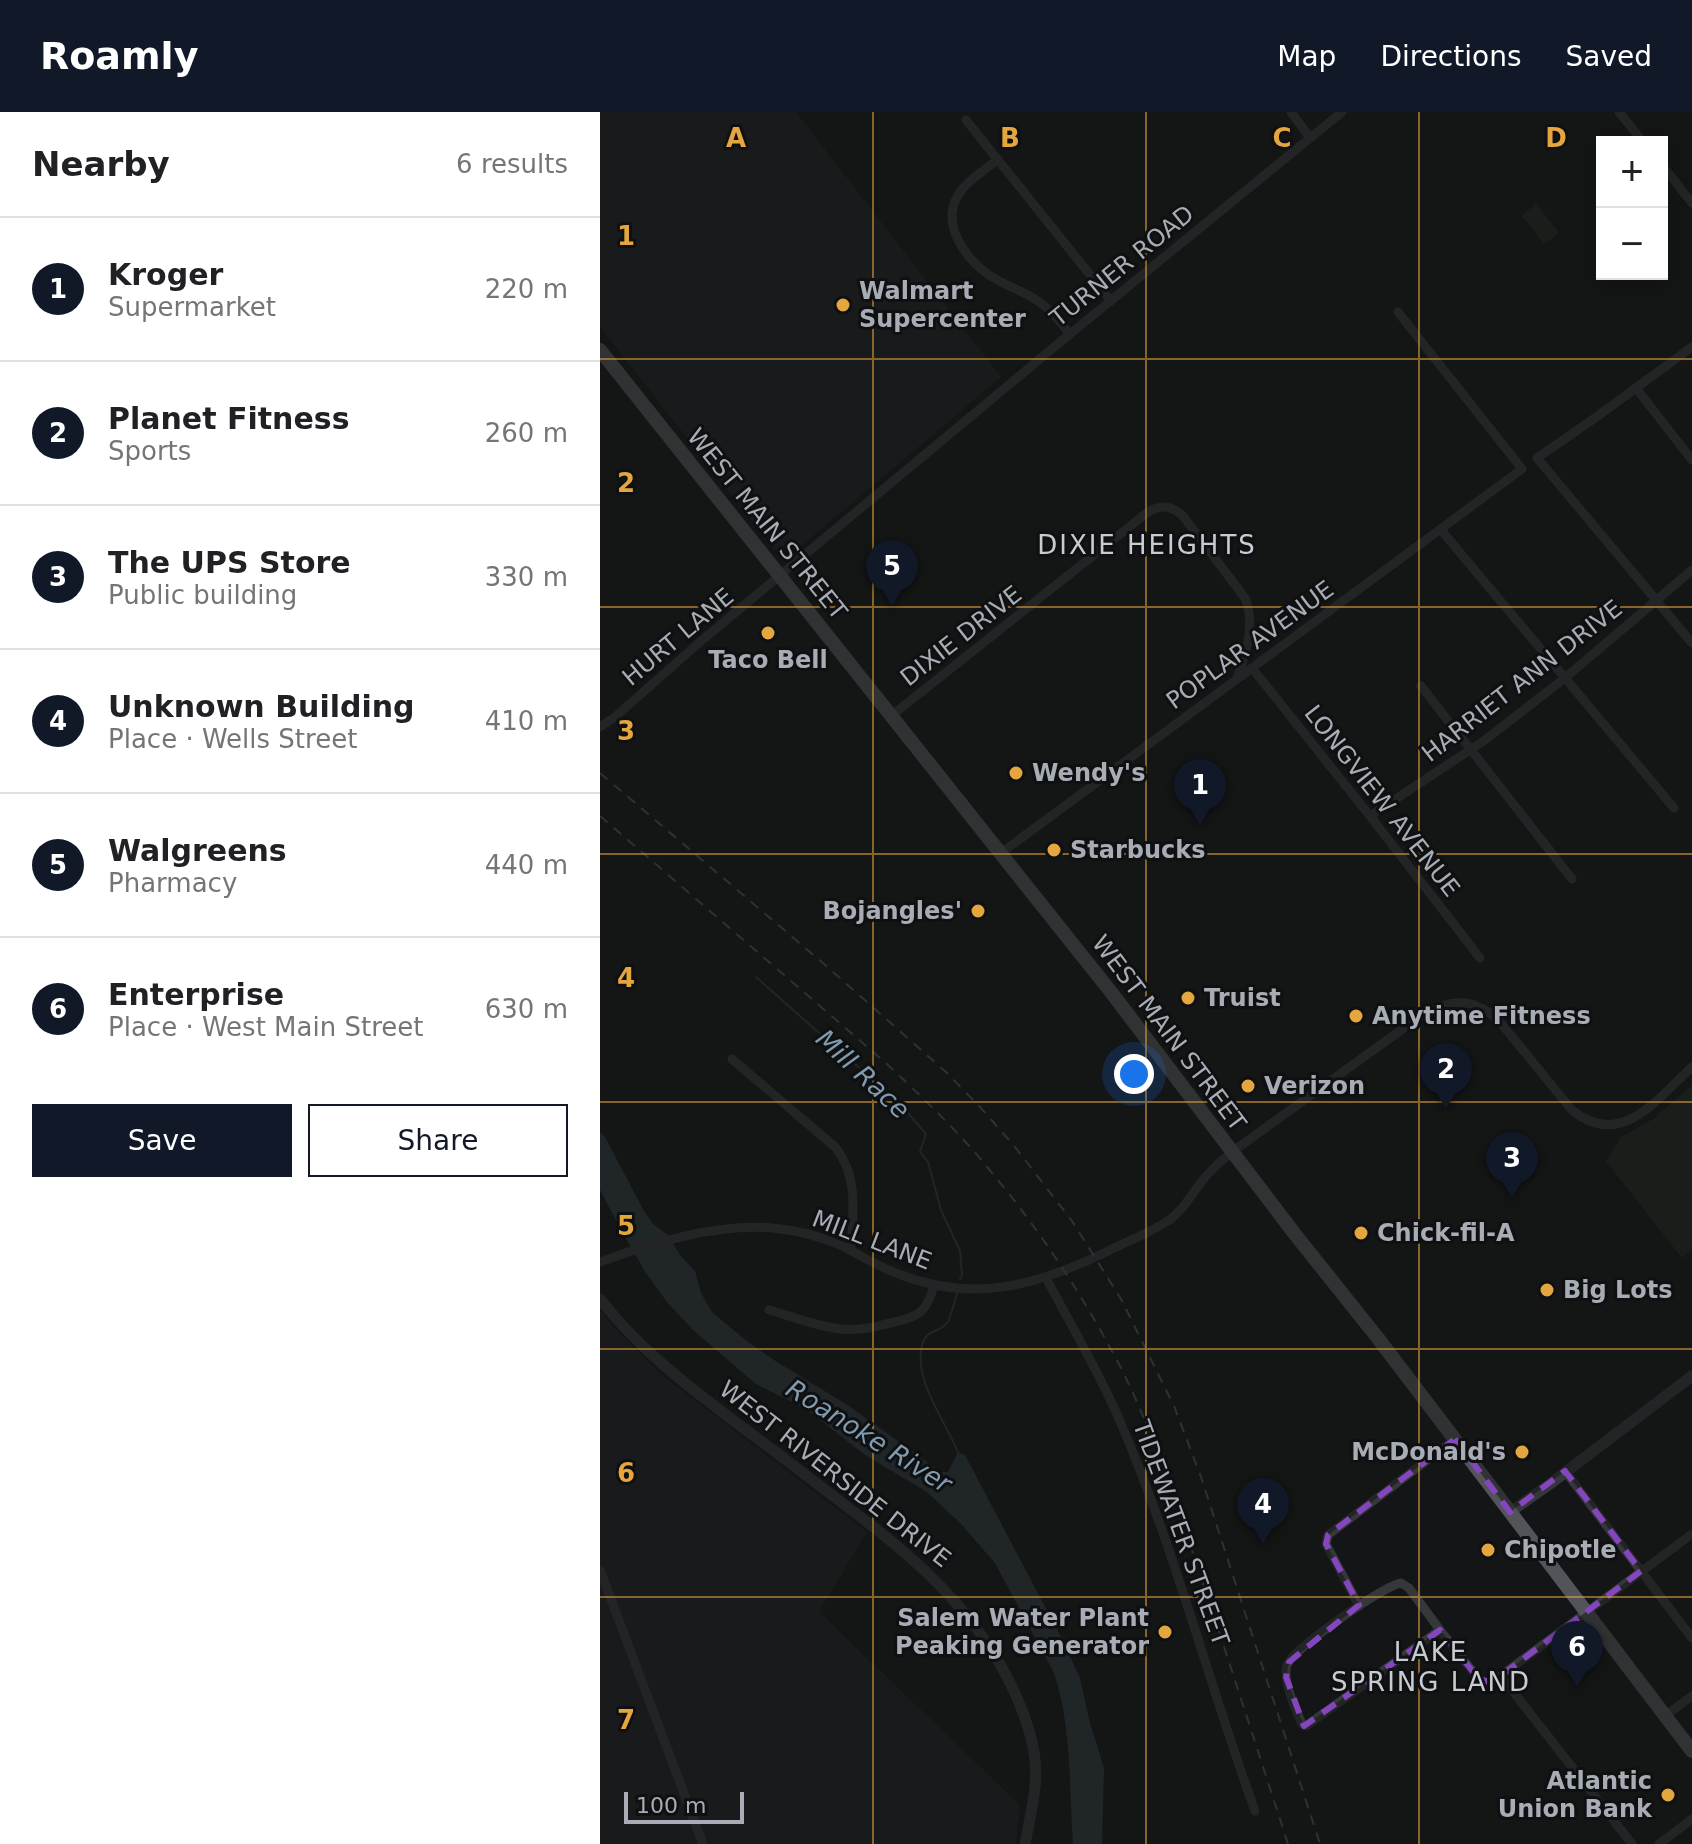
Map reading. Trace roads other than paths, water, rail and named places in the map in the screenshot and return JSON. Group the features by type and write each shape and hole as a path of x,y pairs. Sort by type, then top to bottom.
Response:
{"main road":[{"name":"WEST MAIN STREET","path":"600,350 1128,1013 1692,1751"}],"street":[{"path":"1291,112 1310,138"},
{"name":"TURNER ROAD","path":"781,576 1342,112"},
{"path":"1619,112 1638,136"},
{"path":"966,120 1111,301"},
{"path":"998,159 957,196 952,212 956,238 980,268 1046,307 1070,334"},
{"path":"1668,173 1692,203"},
{"name":"POPLAR AVENUE","path":"1001,853 1522,469 1398,312"},
{"path":"1692,347 1537,458 1692,643"},
{"path":"1636,388 1692,460"},
{"name":"DIXIE DRIVE","path":"891,716 1129,527 1154,508 1166,506 1183,516 1235,582 1249,607 1251,624 1237,678"},
{"path":"1441,530 1674,808"},
{"name":"HARRIET ANN DRIVE","path":"1370,816 1471,750 1565,678 1692,570"},
{"name":"HURT LANE","path":"600,727 781,576"},
{"name":"LONGVIEW AVENUE","path":"1252,668 1480,958"},
{"path":"1421,686 1572,879"},
{"name":"MILL LANE","path":"600,1262 676,1239 731,1228 772,1228 812,1235 891,1271 955,1289 996,1289 1046,1278 1165,1223 1182,1209 1211,1171 1232,1152 1389,1037 1433,1008 1446,1004 1467,1003 1489,1011 1571,1109 1595,1123 1615,1125 1634,1118 1692,1067"},
{"path":"732,1059 835,1147 847,1164 852,1191 851,1251"},
{"name":"TIDEWATER STREET","path":"1046,1278 1109,1397 1136,1461 1255,1811"},
{"path":"769,1310 842,1329 862,1329 912,1317 927,1306 934,1285"},
{"name":"WEST RIVERSIDE DRIVE","path":"600,1299 657,1361 909,1554 979,1631 1010,1682 1032,1740 1035,1788 1025,1844"},
{"path":"1510,1512 1692,1376"},
{"path":"1359,1606 1326,1544 1328,1535 1455,1439"},
{"path":"1565,1471 1692,1638"},
{"path":"1440,1630 1304,1726 1286,1677 1289,1662 1308,1644 1391,1585 1401,1583 1409,1588 1478,1678 1491,1683 1692,1534"},
{"path":"600,1570 703,1844"},
{"path":"1501,1676 1632,1844"},
{"path":"1665,1716 1692,1696"},
{"path":"1659,1844 1692,1819"}],"water":[{"name":"Roanoke River","path":"600,1132 644,1211 653,1224 668,1235 680,1255 695,1271 701,1293 712,1312 748,1342 849,1406 941,1472 948,1472 958,1452 965,1455 1080,1678 1104,1768 1102,1844 1073,1844 1069,1758 1060,1694 1054,1673 995,1563 962,1525 927,1492 865,1455 806,1409 756,1384 693,1330 667,1302 646,1273 600,1190"}],"waterway":[{"name":"Mill Race","path":"756,977 878,1083 926,1134 920,1152 928,1162 941,1210 960,1251 960,1279"},
{"name":"Mill Race","path":"957,1293 947,1323 925,1338 921,1356 926,1385 959,1455"}],"railway":[{"path":"600,773 946,1072 1015,1147 1072,1221 1121,1299 1174,1406 1201,1477 1320,1844"},
{"path":"600,816 926,1101 988,1168 1055,1258 1113,1353 1148,1427 1194,1556 1288,1844"}],"place":[{"name":"Walmart Supercenter","path":"843,305"},
{"name":"Walgreens","path":"892,606"},
{"name":"Taco Bell","path":"768,633"},
{"name":"Wendy's","path":"1016,773"},
{"name":"Kroger","path":"1200,825"},
{"name":"Starbucks","path":"1054,850"},
{"name":"Bojangles'","path":"978,911"},
{"name":"Truist","path":"1188,998"},
{"name":"Anytime Fitness","path":"1356,1016"},
{"name":"Verizon","path":"1248,1086"},
{"name":"Planet Fitness","path":"1446,1109"},
{"name":"The UPS Store","path":"1512,1198"},
{"name":"Chick-fil-A","path":"1361,1233"},
{"name":"Big Lots","path":"1547,1290"},
{"name":"McDonald's","path":"1522,1452"},
{"name":"Unknown Building","path":"1263,1544"},
{"name":"Chipotle","path":"1488,1550"},
{"name":"Salem Water Plant Peaking Generator","path":"1165,1632"},
{"name":"Enterprise","path":"1577,1687"},
{"name":"Atlantic Union Bank","path":"1668,1795"}],"district":[{"name":"DIXIE HEIGHTS","path":"1147,545"},
{"name":"LAKE SPRING LAND","path":"1431,1667"}]}
